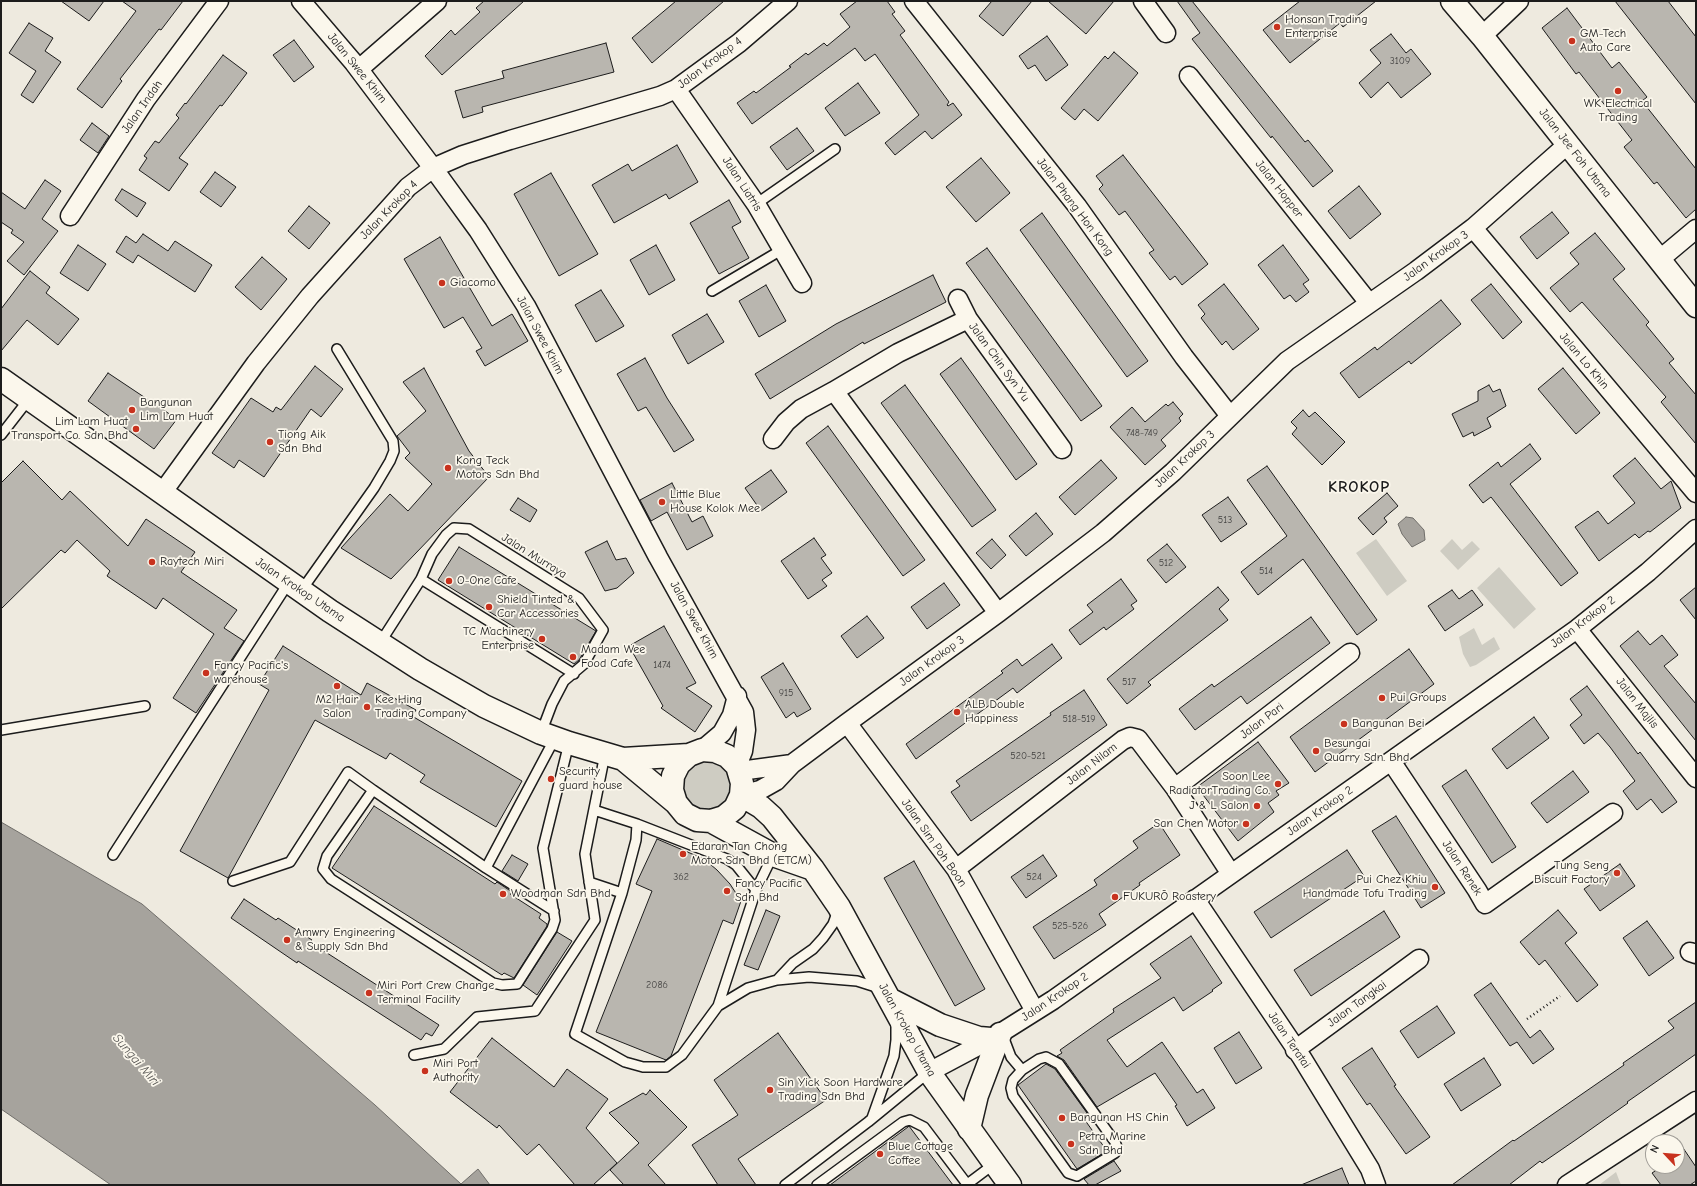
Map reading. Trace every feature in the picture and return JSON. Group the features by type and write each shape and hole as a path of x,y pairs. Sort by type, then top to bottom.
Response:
{"street":[{"name":"Jalan Indah","path":"70,216 146,100 219,1"},
{"name":"Jalan Swee Khim","path":"301,1 358,69 433,168 478,230 526,306 658,557 744,712 746,730 743,751 738,768"},
{"path":"358,69 437,1"},
{"name":"Jalan Krokop 4","path":"162,493 256,364 310,296 408,188 433,168 476,151 660,96 676,89 739,43 788,1"},
{"name":"Jalan Phang Hon Kong","path":"914,1 1076,206 1184,357 1230,416"},
{"path":"1143,1 1166,33"},
{"name":"Jalan Jee Foh Utama","path":"1452,1 1482,36 1696,306"},
{"path":"1482,36 1519,1"},
{"name":"Jalan Hopper","path":"1189,76 1369,303"},
{"name":"Jalan Liatris","path":"676,89 756,204 802,282"},
{"name":"Jalan Krokop 3","path":"741,795 760,790 776,781 792,764 998,613 1103,532 1173,472 1287,361 1416,271 1473,228 1568,144"},
{"name":"Jalan Lo Khin","path":"1473,228 1696,493"},
{"path":"1659,260 1696,228"},
{"path":"958,299 968,318"},
{"name":"Jalan Chin Syn Yu","path":"773,439 786,422 801,410 898,353 968,318 1062,449"},
{"name":"Jalan Krokop Utama","path":"1,379 295,587 380,643 484,706 555,738 614,756"},
{"path":"834,391 998,613"},
{"name":"Jalan Krokop 2","path":"929,1072 998,1035 1035,1011 1391,761 1577,629 1648,572 1696,529"},
{"name":"Jalan Majlis","path":"1577,629 1696,778"},
{"name":"Jalan Pari","path":"1175,788 1350,654"},
{"path":"676,803 672,790 673,776 679,764 722,732 732,715 736,696"},
{"name":"Jalan Sim Poh Boon","path":"847,723 956,869 1035,1011"},
{"name":"Jalan Nilam","path":"956,869 1123,740 1130,737 1138,739 1175,788 1231,874"},
{"path":"715,751 727,756 738,768 742,783 741,795 735,808 724,817 711,821 697,820 685,814 676,803 614,756 715,751"},
{"name":"Jalan Renek","path":"1391,761 1485,904 1613,813"},
{"name":"Jalan Krokop 3","path":"738,768 792,764"},
{"name":"Jalan Krokop Utama","path":"741,795 761,807 772,817 813,869 839,907 929,1072 1002,1177"},
{"path":"711,821 773,855 813,869"},
{"name":"Jalan Teratai","path":"1195,899 1295,1050 1302,1058 1371,1180"},
{"name":"Jalan Tangkai","path":"1295,1050 1419,959"},
{"path":"890,999 940,1024 980,1038 998,1035 976,1095 969,1129"},
{"path":"1567,1185 1696,1101"}],"lane":[{"path":"756,204 835,149"},
{"path":"712,292 782,249"},
{"path":"113,855 295,587 374,488 390,462 394,451 394,441 337,349"},
{"path":"1,435 29,399"},
{"name":"Jalan Murraya","path":"380,643 421,579 432,554 446,535 454,528 469,529 579,598 603,630 584,664 564,681 552,704 555,738"},
{"path":"421,579 574,674"},
{"path":"1,730 145,706"},
{"path":"486,868 555,738"},
{"path":"373,790 327,856 323,869 331,879 493,983 502,985 517,984 552,929 555,920 543,848 555,738"},
{"path":"414,1054 444,1049 477,1017 535,1011 595,920 585,854 594,810 614,756"},
{"path":"233,881 290,862 348,772 486,868 554,911"},
{"path":"594,810 637,824 727,859 736,865 756,890"},
{"path":"637,824 636,840 622,893 575,1034 625,1062 643,1067 666,1067 682,1055 718,1006 756,890 773,855"},
{"path":"589,882 622,893"},
{"path":"777,980 793,963 814,949 832,924 839,907"},
{"path":"718,1006 748,988 777,980 809,977 857,981 890,999 896,1040 894,1056 872,1118"},
{"path":"998,1035 1011,1057 1022,1070"},
{"path":"1046,1057 1059,1064 1115,1142 1117,1147 1115,1153 1077,1176 1068,1173 1013,1096 1011,1088 1013,1080 1022,1070 1040,1058 1046,1057"},
{"path":"785,1185 929,1072"},
{"path":"817,1185 903,1122 910,1120 924,1127 967,1185 1002,1177"}],"path":[{"path":"1527,1019 1560,996"}],"shaded area":[{"path":"1376,539 1407,581 1387,596 1356,553"},
{"path":"1452,539 1462,550 1472,541 1480,549 1458,570 1440,551"},
{"path":"1499,567 1536,609 1514,629 1477,588"},
{"path":"1474,628 1482,645 1494,637 1500,649 1476,665 1470,667 1463,654 1459,637"},
{"path":"708,758 726,765 735,789 721,810 696,811 684,799 681,780 691,764"},
{"path":"1616,1172 1621,1185 1599,1185"}],"water":[{"path":"1406,517 1413,518 1424,530 1425,540 1412,547 1402,534 1398,524"},
{"name":"Sungai Miri","path":"1,822 142,904 375,1105 461,1184 478,1169 490,1185 111,1185 1,1109"}],"building":[{"path":"61,1 104,1 89,21"},
{"path":"122,1 183,1 120,79 122,81 102,108 77,89 136,11"},
{"path":"484,1 524,1 442,75 425,56 451,30 455,35 480,12 476,8"},
{"path":"676,1 724,1 652,63 632,38"},
{"path":"857,1 887,1 895,12 892,14 905,31 900,35 949,102 947,105 948,106 953,103 962,115 932,139 925,131 895,155 885,143 919,115 875,54 865,61 855,48 752,124 737,103 754,91 756,93 791,67 789,66 806,53 808,55 824,43 827,46 850,27 840,14"},
{"path":"992,1 1032,1 1003,36 979,16"},
{"path":"1048,1 1114,1 1086,34"},
{"path":"1177,1 1192,1 1305,142 1308,140 1333,171 1313,187 1272,136 1271,138 1192,39 1200,33"},
{"path":"1300,1 1376,1 1343,27 1340,23 1290,63 1263,30"},
{"path":"1615,1 1668,1 1696,37 1696,104"},
{"path":"1567,8 1612,68 1619,62 1647,97 1642,101 1696,169 1696,209 1686,218 1657,182 1654,184 1624,147 1632,140 1579,72 1576,74 1542,28"},
{"path":"29,23 53,38 45,51 61,62 33,103 21,95 36,71 9,53"},
{"path":"1391,34 1406,53 1411,49 1431,74 1401,98 1388,82 1371,98 1359,83 1381,63 1370,50"},
{"path":"1047,36 1068,65 1046,81 1035,65 1028,69 1019,56"},
{"path":"294,40 314,67 294,82 273,55"},
{"path":"606,43 614,72 482,107 483,112 463,118 455,91 504,78 502,71"},
{"path":"1114,52 1138,73 1098,121 1084,109 1075,120 1061,108 1105,56 1108,59"},
{"path":"223,55 247,73 179,158 188,164 169,191 139,170 147,158 144,156 155,141 159,143 179,118 176,115"},
{"path":"858,83 880,113 845,136 825,108"},
{"path":"92,123 109,136 98,153 80,140"},
{"path":"797,128 814,151 787,170 770,147"},
{"path":"677,145 698,182 669,199 666,194 614,223 592,185 628,164 632,171"},
{"path":"1123,155 1208,264 1182,285 1175,276 1170,280 1149,253 1154,250 1125,211 1119,215 1099,189 1103,185 1096,176"},
{"path":"981,158 1010,193 976,222 946,187"},
{"path":"215,172 236,187 221,207 200,192"},
{"path":"551,173 598,254 559,276 514,194"},
{"path":"45,180 61,191 42,219 58,231 24,275 7,261 24,242 11,233 13,230 1,222 1,192 25,209"},
{"path":"1359,186 1381,214 1350,239 1328,211"},
{"path":"122,189 146,203 137,217 115,200"},
{"path":"729,200 741,222 732,227 749,258 719,274 690,223"},
{"path":"309,206 330,223 309,249 288,231"},
{"path":"1552,212 1569,233 1537,259 1520,237"},
{"path":"1042,213 1148,361 1127,377 1020,230"},
{"path":"1595,233 1625,269 1613,279 1649,322 1646,325 1674,359 1669,363 1696,395 1696,444 1661,402 1666,397 1582,302 1570,312 1550,288 1579,264 1570,253"},
{"path":"143,234 168,251 175,241 212,265 195,292 138,255 133,263 116,252 126,236 136,243"},
{"name":"Giacomo","path":"440,237 492,326 512,314 528,341 485,366 476,351 482,348 463,317 444,328 404,259"},
{"path":"78,245 106,264 88,291 60,273"},
{"path":"656,245 675,280 649,295 630,260"},
{"path":"1283,245 1309,280 1303,284 1309,292 1296,302 1290,295 1284,299 1258,265"},
{"path":"987,248 1102,406 1081,421 966,263"},
{"path":"262,257 287,279 261,310 235,287"},
{"path":"30,271 50,287 46,293 79,319 58,345 27,320 1,351 1,309"},
{"path":"933,275 946,302 864,344 863,342 770,399 755,374 836,324"},
{"path":"1224,284 1259,329 1233,350 1226,341 1222,345 1201,318 1205,314 1198,305"},
{"path":"1491,284 1522,322 1503,339 1471,300"},
{"path":"766,285 786,321 759,337 739,301"},
{"path":"601,290 624,326 596,342 575,305"},
{"path":"1441,300 1461,324 1411,364 1409,361 1359,398 1340,373 1375,347 1377,350"},
{"path":"707,314 724,342 688,364 672,335"},
{"path":"645,358 667,398 694,440 674,452 646,407 638,411 617,374"},
{"path":"961,358 1037,464 1016,480 940,374"},
{"path":"315,366 343,389 321,417 311,409 264,477 239,460 234,468 212,453 251,398 273,412 276,407 281,410"},
{"name":"Kong Teck Motors Sdn Bhd","path":"424,368 469,451 489,477 391,579 341,548 390,494 408,511 432,484 405,458 410,453 397,436 426,411 403,382"},
{"path":"1563,368 1600,413 1576,434 1538,389"},
{"name":"Bangunan Lim Lam Huat","path":"108,373 177,419 154,449 88,401"},
{"path":"905,385 996,510 972,527 881,403"},
{"path":"1489,385 1493,392 1500,389 1506,406 1487,418 1491,427 1474,436 1473,432 1463,437 1452,414 1478,401 1478,391"},
{"path":"1173,402 1183,414 1179,418 1181,421 1161,440 1166,446 1145,465 1110,427 1132,407 1145,422 1166,404 1168,406"},
{"path":"1303,410 1309,417 1315,412 1345,442 1322,465 1292,434 1297,428 1291,422"},
{"path":"828,426 925,560 903,576 806,443"},
{"path":"1530,444 1541,459 1510,484 1578,573 1561,586 1491,497 1483,503 1469,485 1498,462 1501,467"},
{"path":"1635,458 1661,489 1671,481 1681,508 1650,532 1648,531 1639,538 1635,534 1599,561 1575,527 1598,511 1608,524 1635,503 1613,476"},
{"path":"1101,460 1117,478 1075,515 1059,497"},
{"path":"23,461 62,500 70,491 128,546 146,519 195,552 181,572 237,610 224,628 244,641 196,713 173,698 214,634 163,598 156,609 107,576 110,571 77,540 65,553 61,550 1,609 1,483"},
{"path":"1267,466 1377,620 1357,635 1303,559 1258,595 1241,572 1287,536 1247,480"},
{"path":"771,470 787,492 761,511 745,488"},
{"path":"672,483 692,522 703,516 713,536 687,550 667,512 651,521 640,500"},
{"path":"1387,493 1398,506 1384,518 1387,522 1373,535 1358,518"},
{"path":"1228,497 1247,524 1221,542 1202,515"},
{"path":"518,498 537,510 530,522 510,510"},
{"path":"1036,513 1053,534 1026,556 1009,536"},
{"path":"814,538 826,555 821,558 832,573 822,580 827,586 808,599 781,561"},
{"path":"992,539 1006,555 991,569 976,553"},
{"path":"607,541 616,560 626,558 634,573 617,588 605,591 585,552"},
{"path":"1167,544 1186,567 1166,583 1147,560"},
{"path":"459,547 596,631 579,660 574,664 438,580"},
{"path":"1121,579 1137,601 1131,605 1134,609 1106,630 1104,627 1080,645 1069,630 1093,612 1087,605"},
{"path":"944,583 960,605 927,629 911,607"},
{"path":"1218,587 1229,600 1219,609 1228,620 1148,682 1151,685 1127,704 1107,679"},
{"path":"1696,587 1696,620 1680,600"},
{"path":"1452,590 1459,599 1472,590 1483,605 1445,631 1428,606"},
{"path":"867,616 884,638 857,658 841,636"},
{"path":"1311,617 1330,643 1247,704 1241,696 1195,730 1179,709 1212,684 1214,687"},
{"path":"664,626 696,683 686,688 712,706 695,732 661,708 663,706 629,646"},
{"path":"1638,631 1650,645 1662,635 1678,655 1664,666 1696,704 1696,741 1620,646"},
{"path":"1052,644 1062,658 1017,693 1013,688 916,759 906,744 1003,673 1001,671 1017,659 1022,666"},
{"path":"283,646 361,695 367,683 416,710 412,716 522,781 496,827 420,782 425,775 390,753 386,759 315,720 228,878 180,851 269,690 259,684"},
{"name":"Bangunan Bei","path":"1409,649 1434,684 1315,772 1290,737"},
{"path":"783,663 811,709 797,717 794,712 786,718 761,677"},
{"path":"1587,686 1638,754 1640,752 1677,802 1662,813 1651,799 1637,810 1623,791 1635,781 1610,747 1598,733 1584,744 1570,725 1582,715 1570,699"},
{"path":"1084,690 1107,725 971,821 951,792 960,786 956,781 1051,715 1050,713"},
{"path":"1534,717 1549,738 1507,769 1492,749"},
{"path":"1258,742 1289,783 1276,791 1279,795 1268,803 1274,812 1238,841 1197,787"},
{"path":"1466,770 1516,847 1492,863 1442,786"},
{"path":"1573,771 1589,792 1547,823 1531,803"},
{"path":"374,806 495,884 497,882 512,892 510,894 541,914 539,918 547,924 547,926 514,978 504,973 502,975 332,868"},
{"path":"1396,816 1445,893 1421,908 1372,831"},
{"path":"1159,823 1180,855 1139,883 1140,885 1099,914 1106,925 1054,959 1033,927 1097,885 1094,880 1138,848 1133,841"},
{"path":"657,839 704,859 730,884 741,901 733,924 723,920 671,1056 666,1060 596,1032 652,891 636,884"},
{"path":"1347,850 1364,876 1271,938 1254,912"},
{"path":"512,855 528,864 518,881 502,871"},
{"path":"1043,855 1057,876 1026,898 1011,877"},
{"path":"914,861 985,989 955,1006 884,878"},
{"path":"1620,864 1635,886 1600,911 1584,889"},
{"name":"Miri Port Crew Change Terminal Facility","path":"244,899 276,920 278,918 312,940 310,942 439,1025 432,1036 426,1033 421,1040 298,961 297,963 231,918"},
{"path":"766,910 780,916 758,970 744,965"},
{"path":"1558,910 1577,933 1565,943 1598,985 1577,1002 1545,960 1539,965 1520,942"},
{"path":"1384,911 1400,937 1311,996 1294,970"},
{"path":"1647,921 1674,958 1649,976 1623,938"},
{"path":"557,932 572,941 537,995 523,985"},
{"path":"1191,936 1222,983 1212,990 1213,991 1183,1011 1174,997 1107,1040 1127,1067 1162,1042 1197,1093 1203,1089 1215,1108 1187,1126 1175,1106 1177,1105 1155,1073 1097,1107 1064,1060 1057,1056 1062,1053 1060,1050 1114,1012 1113,1009 1161,978 1150,964"},
{"path":"1491,983 1530,1038 1540,1030 1554,1049 1533,1064 1517,1042 1510,1046 1474,995"},
{"path":"1696,1002 1696,1054 1577,1139 1542,1163 1540,1161 1509,1185 1452,1185 1513,1140 1514,1141 1624,1065 1623,1063 1674,1028 1668,1021"},
{"path":"1437,1006 1455,1033 1418,1058 1400,1031"},
{"path":"1239,1032 1262,1068 1236,1084 1214,1048"},
{"name":"Sin Yick Soon Hardware Trading Sdn Bhd","path":"778,1033 826,1100 738,1159 756,1185 718,1185 692,1145 738,1115 714,1080"},
{"path":"492,1038 554,1087 567,1069 608,1099 586,1128 617,1163 593,1185 575,1185 539,1144 527,1155 499,1125 497,1128 450,1092"},
{"path":"1372,1048 1396,1085 1394,1086 1430,1137 1406,1154 1370,1103 1367,1105 1342,1068"},
{"path":"1484,1058 1501,1085 1461,1111 1444,1084"},
{"name":"Bangunan HS Chin","path":"1046,1064 1055,1069 1087,1113 1082,1116 1107,1151 1077,1169 1018,1085"},
{"path":"650,1090 687,1127 648,1165 666,1185 624,1185 610,1170 639,1143 609,1113 643,1093 646,1095"},
{"path":"909,1126 953,1185 830,1185 908,1127"},
{"path":"1685,1151 1696,1167 1696,1181 1690,1185 1661,1185 1653,1174 1685,1174"},
{"path":"1114,1161 1121,1171 1095,1185 1089,1185 1084,1179"},
{"path":"1342,1168 1349,1185 1301,1185"}],"place":[{"name":"Honsan Trading Enterprise","path":"1277,27"},
{"name":"GM-Tech Auto Care","path":"1572,41"},
{"name":"WK Electrical Trading","path":"1618,91"},
{"name":"Giacomo","path":"442,283"},
{"name":"Bangunan Lim Lam Huat","path":"132,410"},
{"name":"Lim Lam Huat Transport Co. Sdn Bhd","path":"136,429"},
{"name":"Tiong Aik Sdn Bhd","path":"270,442"},
{"name":"Kong Teck Motors Sdn Bhd","path":"448,468"},
{"name":"Little Blue House Kolok Mee","path":"662,502"},
{"name":"Raytech Miri","path":"152,562"},
{"name":"O-One Cafe","path":"449,581"},
{"name":"Shield Tinted & Car Accessories","path":"489,607"},
{"name":"TC Machinery Enterprise","path":"542,639"},
{"name":"Madam Wee Food Cafe","path":"573,657"},
{"name":"Fancy Pacific's warehouse","path":"206,673"},
{"name":"M2 Hair Salon","path":"337,686"},
{"name":"Pui Groups","path":"1382,698"},
{"name":"Kee Hing Trading Company","path":"367,707"},
{"name":"ALB Double Happiness","path":"957,712"},
{"name":"Bangunan Bei","path":"1344,724"},
{"name":"Besungai Quarry Sdn. Bhd","path":"1316,751"},
{"name":"Security guard house","path":"551,779"},
{"name":"Soon Lee RadiatorTrading Co.","path":"1278,784"},
{"name":"J & L Salon","path":"1257,806"},
{"name":"San Chen Motor","path":"1246,824"},
{"name":"Edaran Tan Chong Motor Sdn Bhd (ETCM)","path":"683,854"},
{"name":"Tung Seng Biscuit Factory","path":"1617,873"},
{"name":"Pui Chez Khiu Handmade Tofu Trading","path":"1435,887"},
{"name":"Fancy Pacific Sdn Bhd","path":"727,891"},
{"name":"Woodman Sdn Bhd","path":"503,894"},
{"name":"FUKURŌ Roastery","path":"1115,897"},
{"name":"Amwry Engineering & Supply Sdn Bhd","path":"287,940"},
{"name":"Miri Port Crew Change Terminal Facility","path":"369,993"},
{"name":"Miri Port Authority","path":"425,1071"},
{"name":"Sin Yick Soon Hardware Trading Sdn Bhd","path":"770,1090"},
{"name":"Bangunan HS Chin","path":"1062,1118"},
{"name":"Petra Marine Sdn Bhd","path":"1071,1144"},
{"name":"Blue Cottage Coffee","path":"880,1154"}],"district":[{"name":"KROKOP","path":"1359,487"}]}
